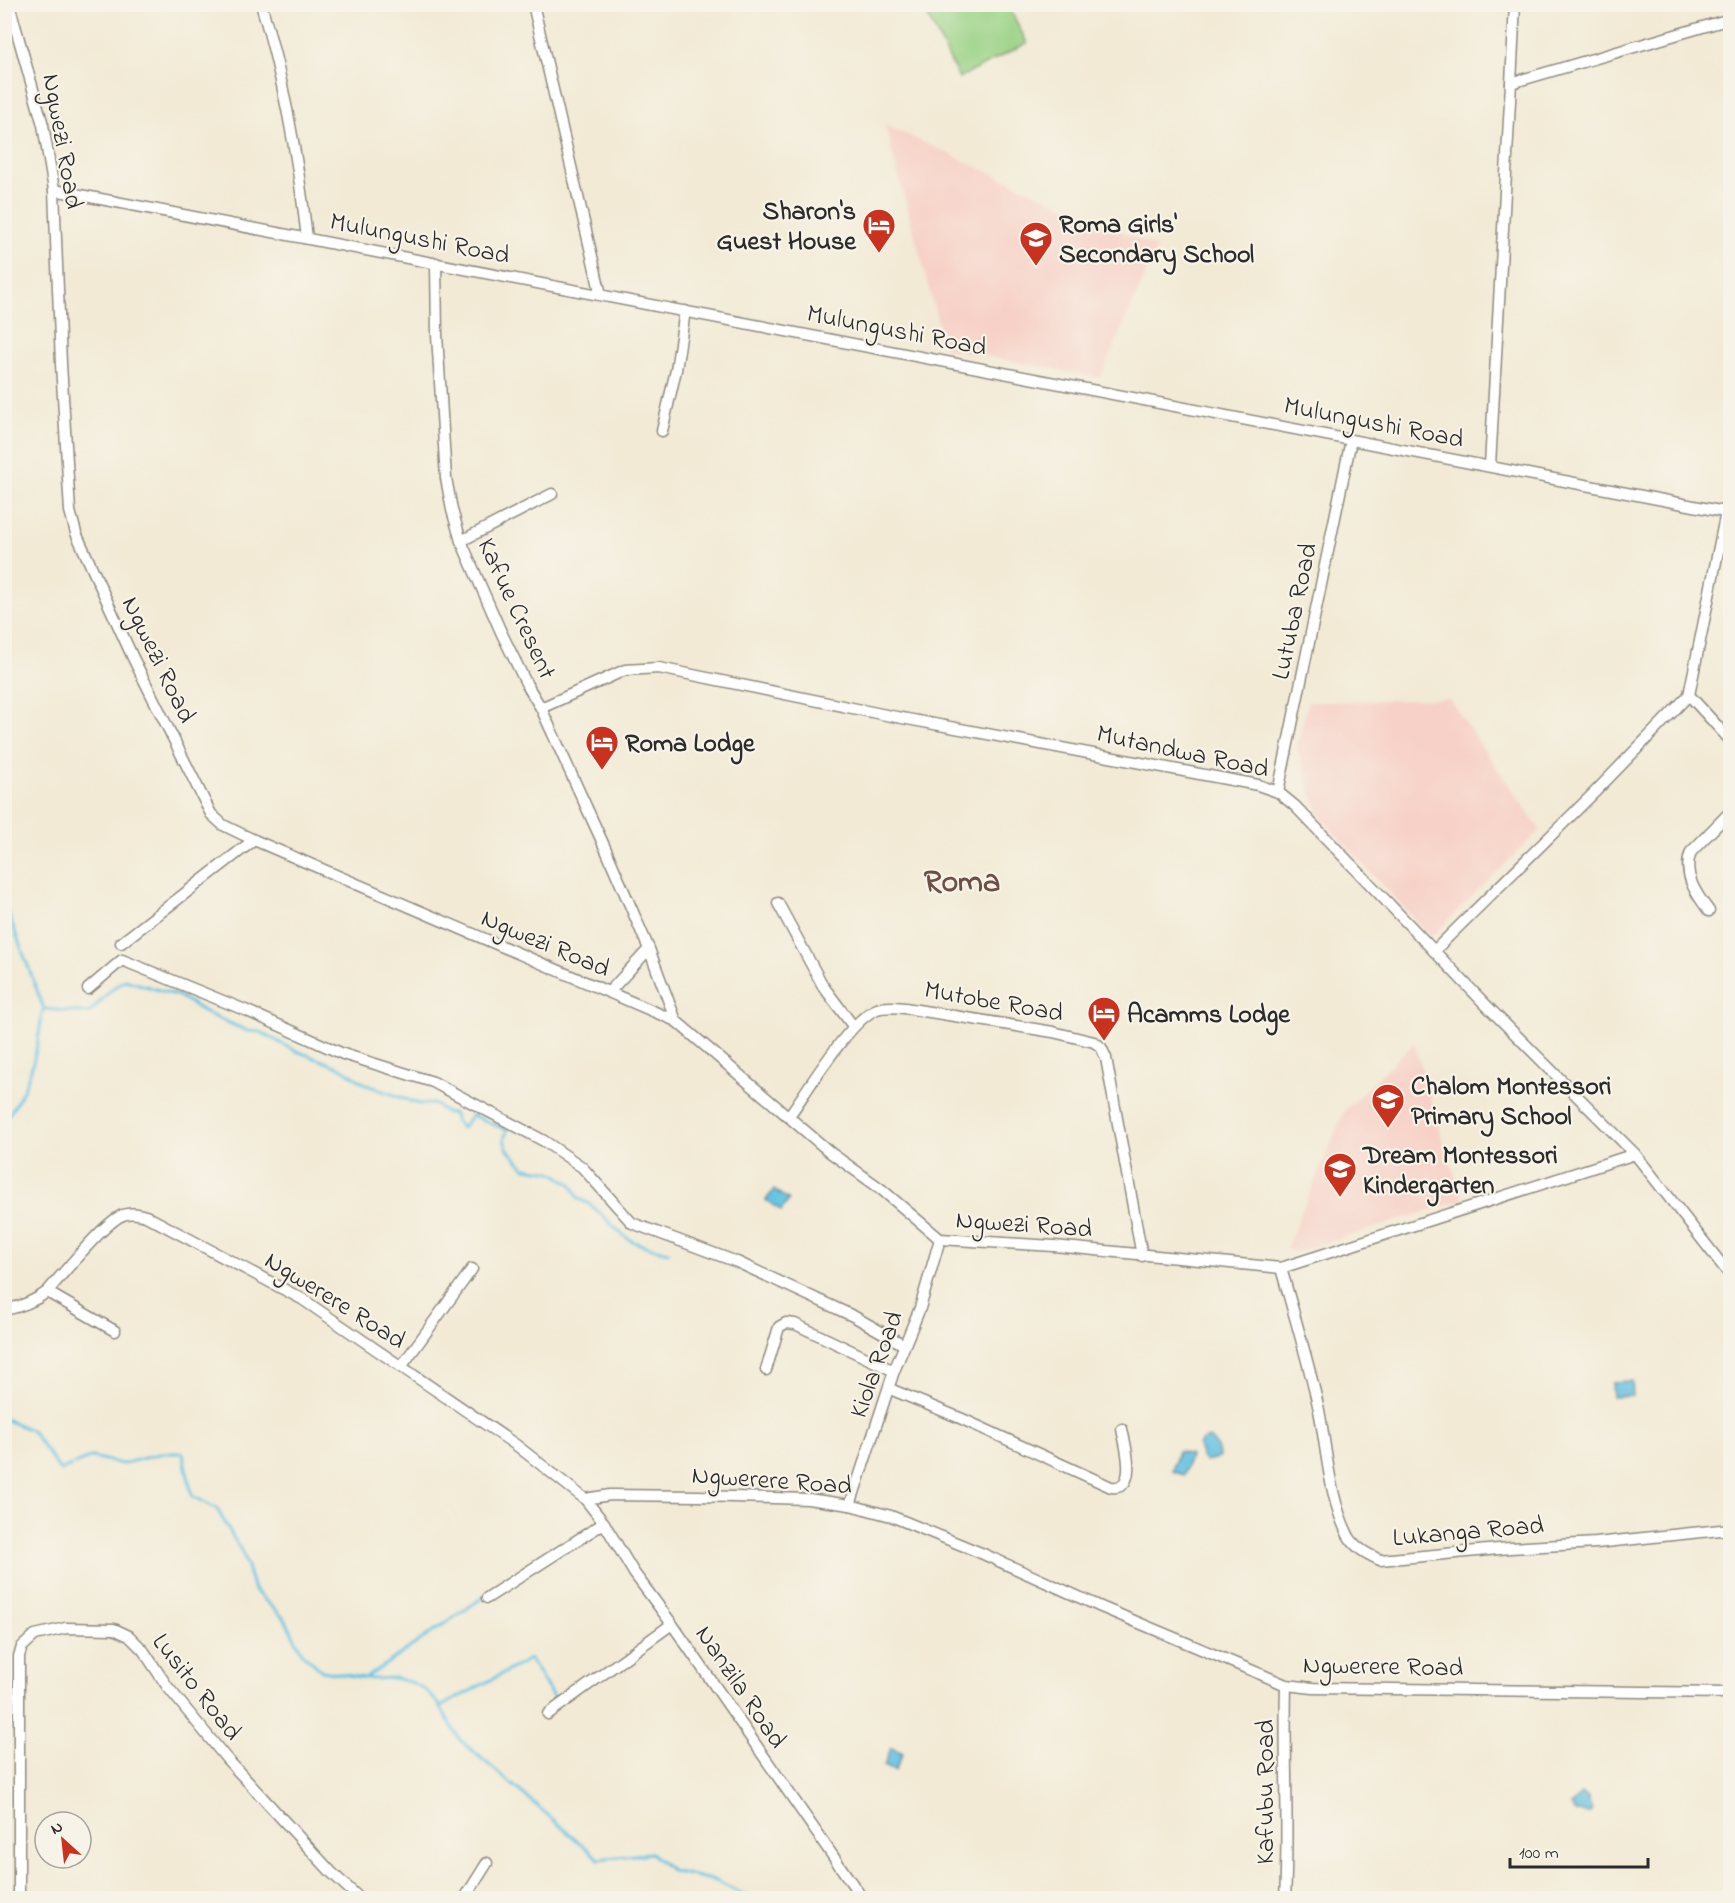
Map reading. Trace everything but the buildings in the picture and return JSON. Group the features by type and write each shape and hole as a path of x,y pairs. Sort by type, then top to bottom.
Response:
{"street":[{"name":"Ngwezi Road","path":"9,4 43,125 54,189 70,511 76,532 133,658 211,814 223,825 676,1021 831,1153 881,1189 940,1239 1054,1246 1281,1268 1635,1155"},
{"path":"261,4 283,91 295,152 307,238"},
{"path":"532,4 601,295"},
{"path":"1490,466 1515,4"},
{"path":"1511,83 1731,19"},
{"name":"Mulungushi Road","path":"54,189 1728,512"},
{"name":"Kafue Cresent","path":"436,263 437,335 446,478 461,541 509,648 541,708 606,850 649,950 676,1021"},
{"path":"662,431 676,370 685,311"},
{"name":"Lutuba Road","path":"1278,792 1352,440"},
{"path":"461,541 552,494"},
{"path":"1434,951 1587,800 1689,695 1728,512"},
{"name":"Mutandwa Road","path":"541,708 625,670 659,668 886,715 1258,785 1278,792 1295,806 1635,1155 1731,1275"},
{"path":"1689,695 1731,740"},
{"path":"1709,911 1689,876 1688,860 1691,852 1731,812"},
{"path":"122,942 254,840"},
{"path":"778,903 824,986 853,1026"},
{"path":"609,993 649,950"},
{"path":"88,989 122,960 245,1010 343,1054 433,1082 544,1141 582,1167 632,1223 736,1262 855,1317 904,1345"},
{"name":"Mutobe Road","path":"789,1116 853,1026 876,1010 892,1006 1053,1032 1094,1042 1101,1047 1106,1058 1142,1256"},
{"name":"Ngwerere Road","path":"4,1310 26,1304 47,1292 107,1226 124,1215 134,1213 146,1216 302,1299 516,1445 585,1499 610,1495 697,1496 808,1499 850,1504 891,1516 981,1553 1170,1637 1286,1685 1313,1688 1731,1693"},
{"name":"Kiola Road","path":"850,1504 890,1389 894,1371 920,1308 940,1239"},
{"name":"Lukanga Road","path":"1281,1268 1315,1395 1339,1511 1349,1538 1368,1555 1380,1560 1596,1543 1731,1529"},
{"path":"401,1366 472,1269"},
{"path":"47,1292 115,1331"},
{"path":"766,1370 779,1327 786,1323 795,1324 814,1332 894,1371"},
{"path":"890,1389 960,1418 1111,1488 1123,1485 1127,1480 1128,1468 1122,1429"},
{"name":"Nanzila Road","path":"585,1499 604,1523 634,1573 672,1624 862,1899"},
{"path":"487,1598 604,1523"},
{"path":"548,1714 672,1624"},
{"name":"Lusito Road","path":"19,1899 19,1656 22,1647 35,1635 66,1628 114,1629 129,1636 143,1650 167,1686 226,1758 331,1872 359,1899"},
{"name":"Kafubu Road","path":"1285,1899 1288,1856 1286,1685"},
{"path":"465,1899 487,1863"}],"shaded area":[{"name":"Roma Girls' Secondary School","path":"885,125 1157,248 1100,378 945,348"},
{"path":"1449,699 1540,830 1431,937 1320,817 1297,747 1308,702"},
{"name":"Chalom Montessori Primary School","path":"1414,1043 1446,1151 1464,1200 1297,1252 1286,1249 1345,1110"}],"green space":[{"path":"922,5 1008,5 1027,43 959,78"}],"water":[{"path":"774,1190 789,1200 781,1211 766,1200"},
{"path":"1632,1381 1633,1396 1613,1397 1612,1382"},
{"path":"1209,1438 1217,1447 1219,1458 1205,1461 1198,1446 1201,1441"},
{"path":"1178,1451 1190,1455 1184,1475 1172,1471"},
{"path":"891,1748 903,1753 895,1771 884,1766"},
{"path":"1581,1794 1588,1798 1592,1810 1590,1813 1576,1812 1571,1805"}],"waterway":[{"path":"4,902 44,1009 31,1070 20,1096 4,1121"},
{"path":"44,1009 89,1013 113,988 125,980 179,996 210,1015 248,1031 260,1032 294,1050 341,1068 367,1085 419,1104 434,1104 447,1113 453,1113 462,1128 472,1115 507,1130 504,1140 508,1150 525,1168 552,1172 571,1184 579,1199 592,1206 631,1241 668,1252"},
{"path":"4,1419 31,1430 60,1470 92,1457 122,1464 163,1453 183,1453 192,1496 217,1509 243,1554 254,1590 285,1619 303,1654 322,1671 371,1679 394,1678 413,1683 424,1689 438,1703 460,1740 599,1859 651,1853 672,1871 716,1881 744,1895 764,1898"},
{"path":"367,1677 485,1596"},
{"path":"440,1707 530,1659 553,1697"}],"place":[{"name":"Sharon's Guest House","path":"879,254"},
{"name":"Roma Girls' Secondary School","path":"1036,267"},
{"name":"Roma Lodge","path":"602,771"},
{"name":"Acamms Lodge","path":"1104,1042"},
{"name":"Chalom Montessori Primary School","path":"1388,1129"},
{"name":"Dream Montessori Kindergarten","path":"1340,1198"}],"district":[{"name":"Roma","path":"962,880"}]}
